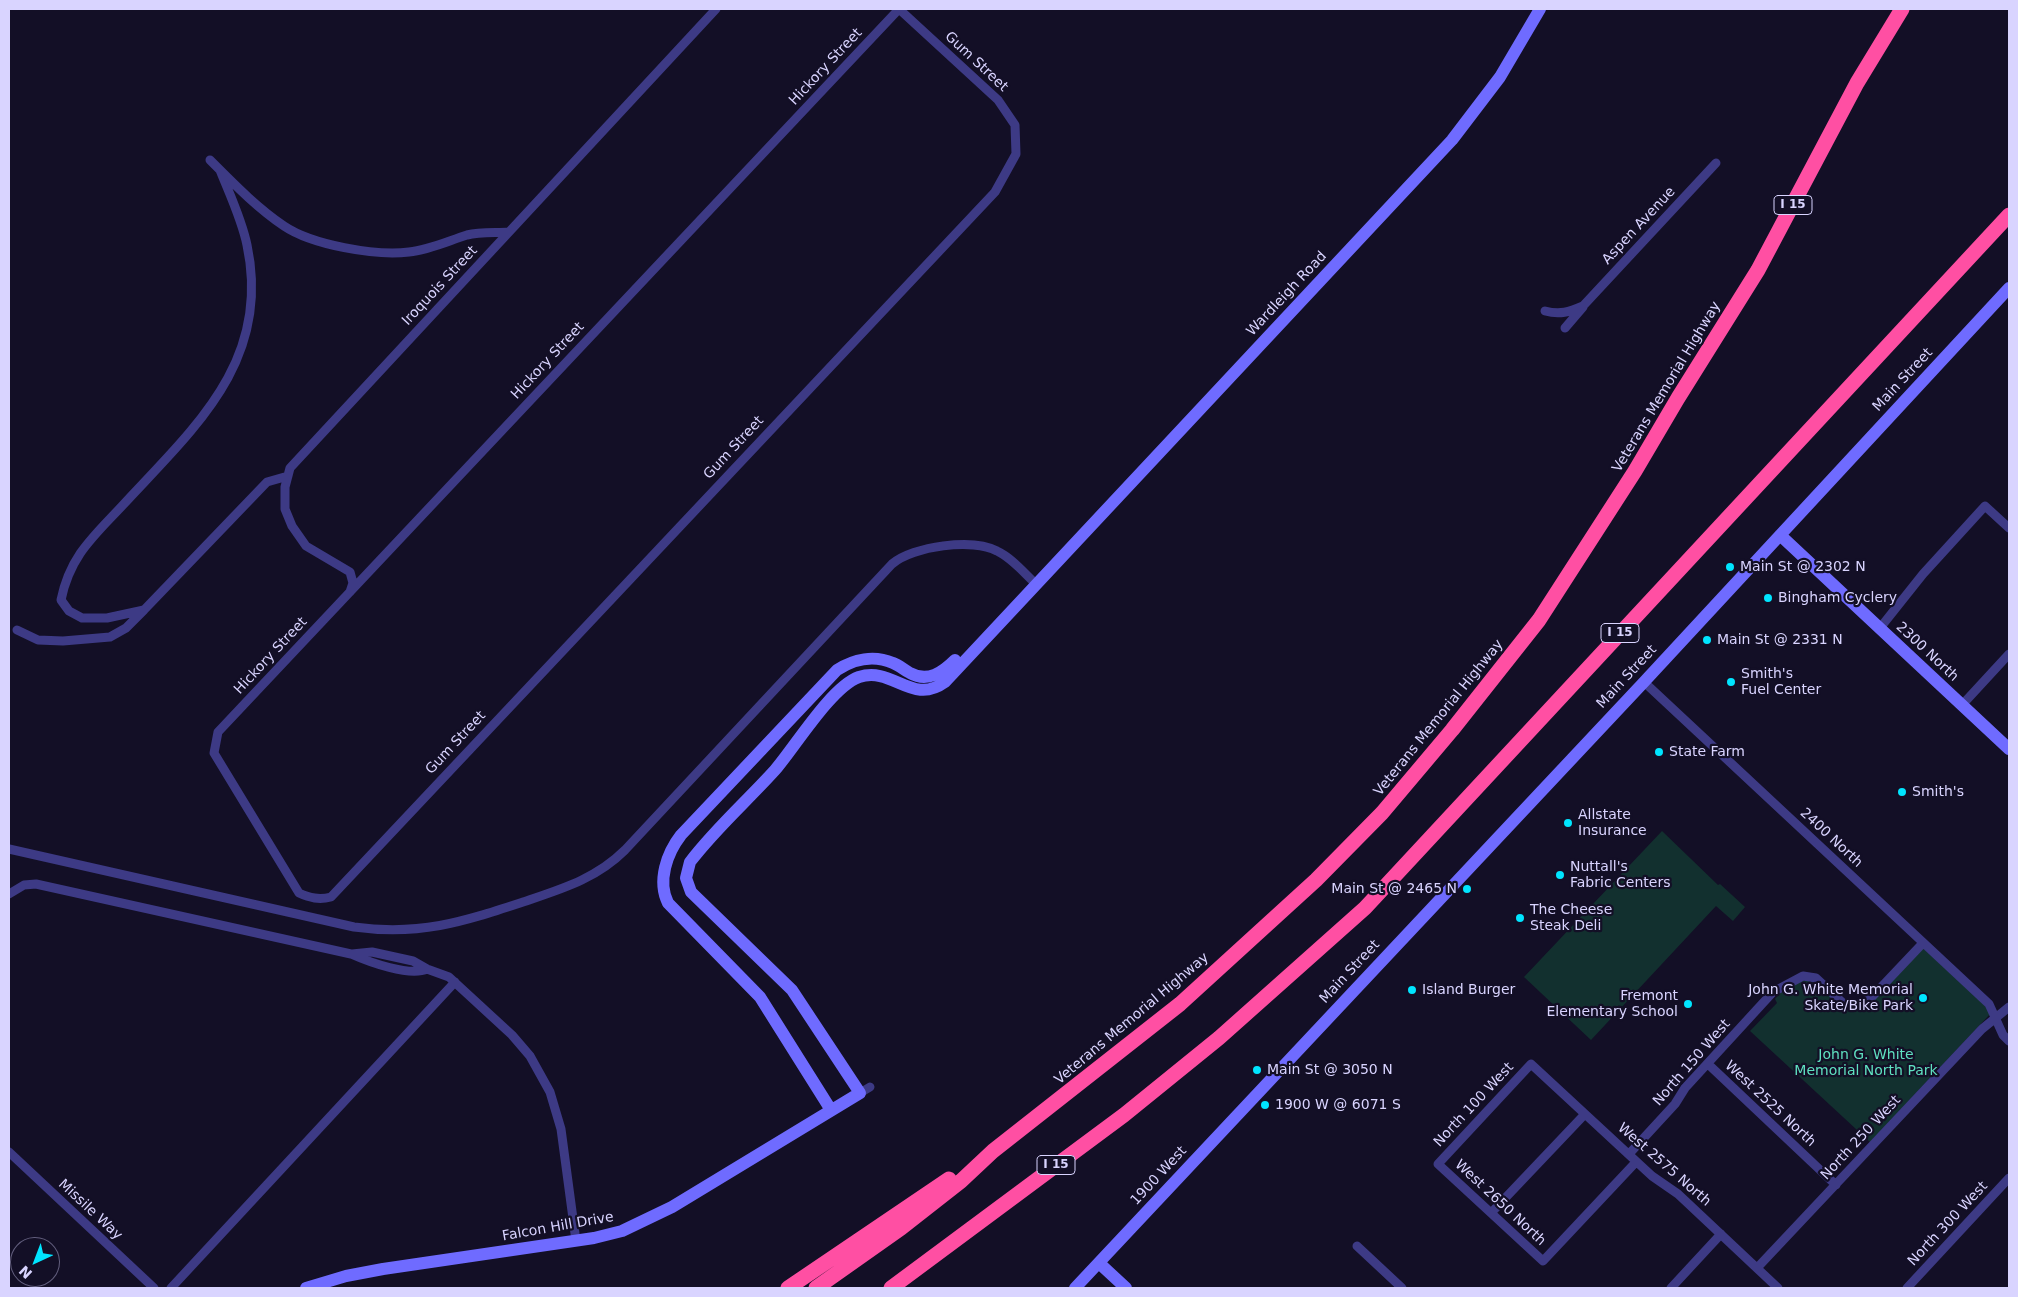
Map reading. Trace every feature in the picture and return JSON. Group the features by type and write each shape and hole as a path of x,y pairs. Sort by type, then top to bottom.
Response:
{"highway":[{"name":"Veterans Memorial Highway","path":"816,1288 901,1228 961,1181 993,1151 1180,1004 1316,880 1382,813 1452,730 1533,627 1635,471 1758,270 1857,84 1902,9"},
{"name":"I 15","path":"891,1288 1124,1115 1219,1038 1365,908 2009,215"},
{"path":"788,1288 885,1221 993,1151"}],"main road":[{"name":"Wardleigh Road","path":"1036,584 1452,140 1500,77 1540,9"},
{"name":"Main Street","path":"1266,1085 1644,682 2009,288"},
{"name":"2300 North","path":"1780,535 2009,749"},
{"name":"Falcon Hill Drive","path":"306,1288 346,1276 383,1269 576,1241 622,1231 672,1207 865,1090 792,990 691,892 686,878 688,867 693,858 780,764 809,725 845,686 862,676 875,675 887,677 915,690 927,690 941,685 1036,584"},
{"path":"831,1110 756,993 668,903 664,893 663,882 671,849 681,835 837,670 849,663 871,658 892,662 916,676 928,677 939,674 1006,606 1036,584"},
{"name":"1900 West","path":"1075,1288 1266,1085"},
{"path":"1099,1263 1126,1288"}],"street":[{"name":"Iroquois Street","path":"350,592 353,583 350,572 306,546 292,526 285,509 285,487 290,468 716,9"},
{"name":"Hickory Street","path":"218,732 899,9"},
{"name":"Gum Street","path":"218,732 214,753 299,893 310,898 322,899 331,897 995,192 1016,154 1015,125 998,100 899,9"},
{"path":"210,160 248,199 285,227 322,242 350,249 381,253 409,252 434,247 469,235 509,232"},
{"name":"Aspen Avenue","path":"1565,328 1583,306 1716,163"},
{"path":"144,610 108,618 82,618 69,611 61,600 65,582 82,549 196,427 214,403 230,375 244,343 251,310 252,277 247,245 220,170"},
{"name":"Aspen Avenue","path":"1545,311 1556,314 1565,313 1583,306"},
{"path":"17,630 38,640 63,641 110,638 126,628 267,482 288,476"},
{"path":"1880,628 1924,574 1985,506 2009,528"},
{"path":"9,849 354,927 384,930 415,930 460,922 570,886 609,865 892,564 902,556 926,549 965,545 985,546 1005,555 1036,584"},
{"path":"1962,705 2009,654"},
{"name":"2400 North","path":"1644,682 1989,1004 2003,1035 2009,1041"},
{"path":"9,894 24,886 36,884 352,954 365,951 378,953 416,962 427,969 442,973 455,982 522,1045 538,1068 547,1086 561,1129 576,1241"},
{"name":"North 150 West","path":"1628,1154 1675,1104 1686,1088 1773,992 1803,976 1816,978 1844,1004 1857,1004 1869,1000 1923,943"},
{"path":"171,1288 455,982"},
{"name":"North 250 West","path":"1756,1268 1982,1029 2009,1006"},
{"name":"West 2575 North","path":"1531,1064 1636,1162 1678,1194 1778,1288"},
{"name":"North 100 West","path":"1438,1164 1531,1064"},
{"name":"West 2525 North","path":"1708,1064 1836,1185"},
{"path":"1491,1214 1585,1114"},
{"name":"Missile Way","path":"9,1152 154,1288"},
{"name":"West 2650 North","path":"1438,1164 1543,1262 1636,1162"},
{"name":"North 300 West","path":"1907,1288 2009,1178"},
{"path":"1670,1288 1721,1234"},
{"path":"1357,1246 1402,1288"}],"green space":[{"path":"1662,831 1718,885 1720,884 1745,907 1733,921 1716,906 1591,1040 1524,977"},
{"name":"John G. White Memorial North Park","path":"1923,948 1992,1012 1870,1142 1750,1031 1777,1003 1775,999 1795,983 1803,981 1811,982 1818,986 1844,1008 1857,1007"}],"place":[{"name":"Main St @ 2302 N","path":"1730,567"},
{"name":"Bingham Cyclery","path":"1768,598"},
{"name":"Main St @ 2331 N","path":"1707,640"},
{"name":"Smith's Fuel Center","path":"1731,682"},
{"name":"State Farm","path":"1659,752"},
{"name":"Smith's","path":"1902,792"},
{"name":"Allstate Insurance","path":"1568,823"},
{"name":"Nuttall's Fabric Centers","path":"1560,875"},
{"name":"Main St @ 2465 N","path":"1467,889"},
{"name":"The Cheese Steak Deli","path":"1520,918"},
{"name":"Island Burger","path":"1412,990"},
{"name":"John G. White Memorial Skate/Bike Park","path":"1923,998"},
{"name":"Fremont Elementary School","path":"1688,1004"},
{"name":"Main St @ 3050 N","path":"1257,1070"},
{"name":"1900 W @ 6071 S","path":"1265,1105"}]}
